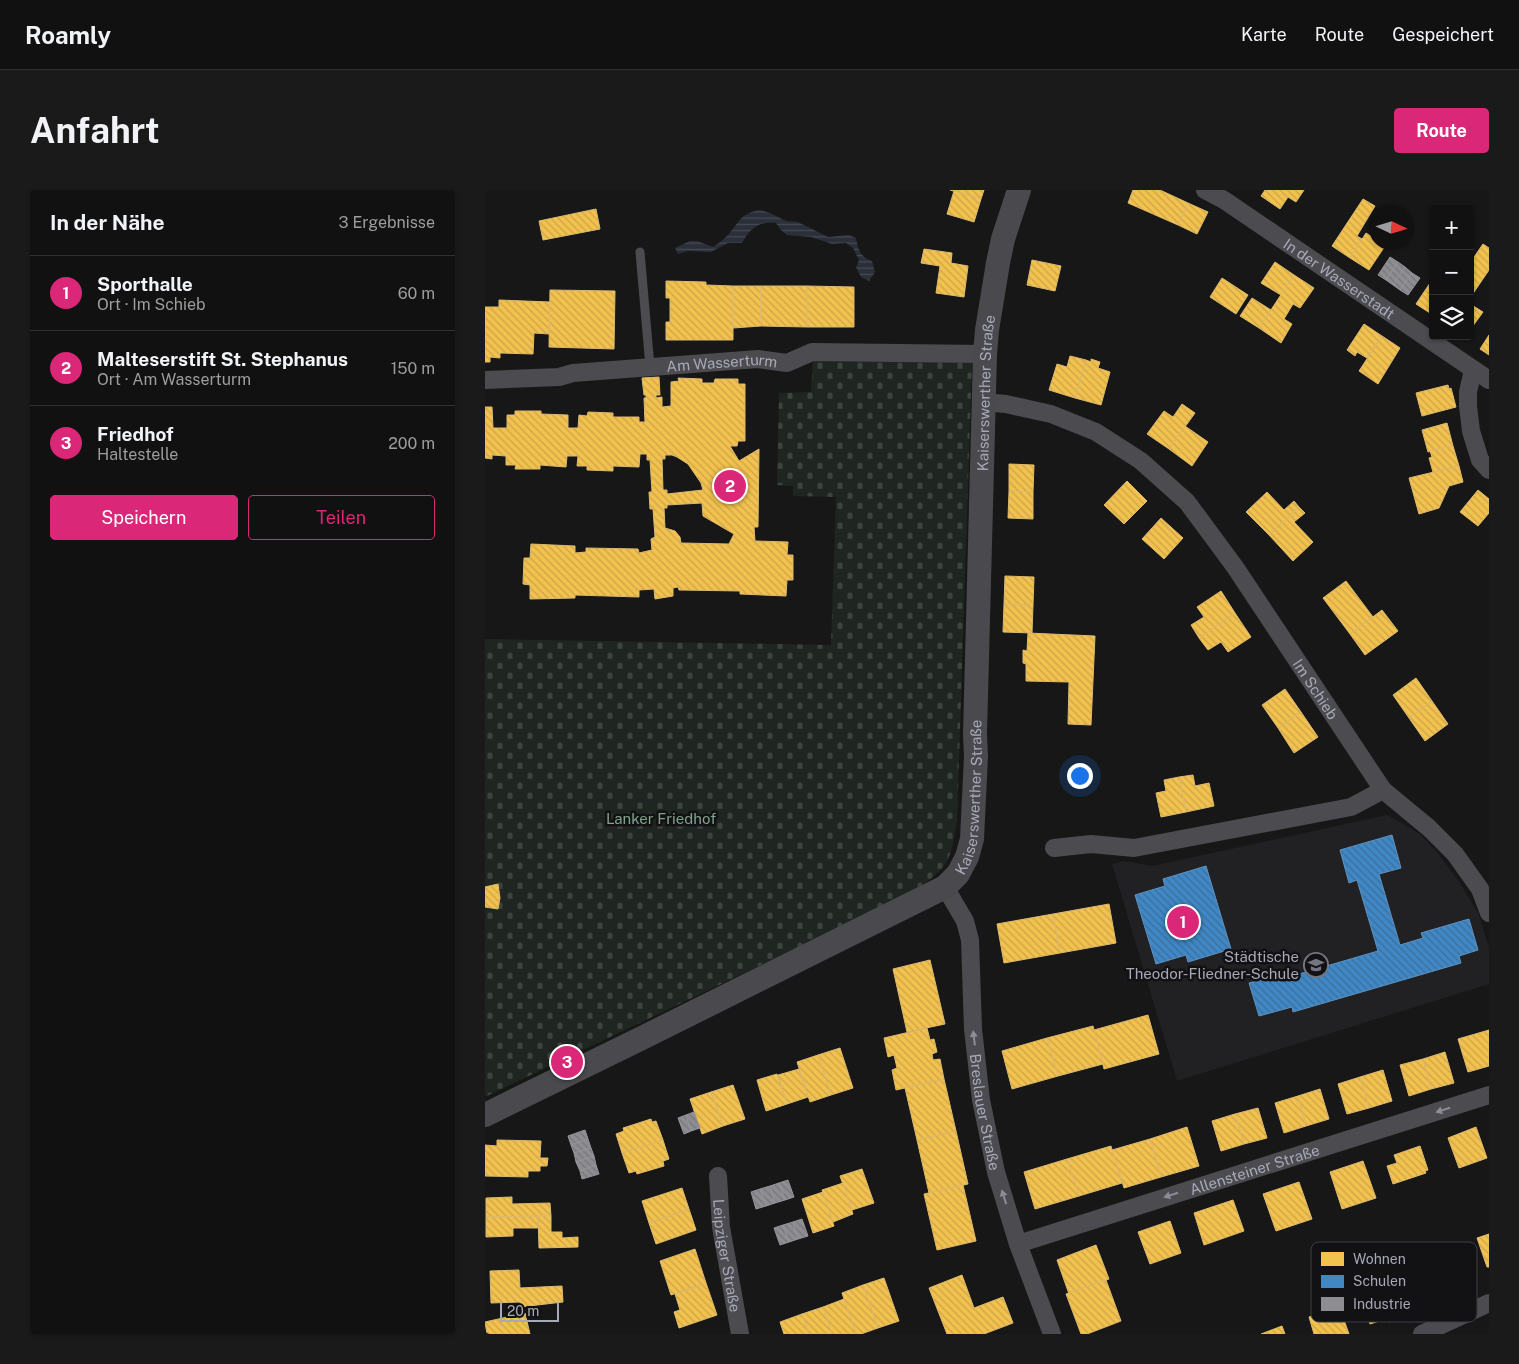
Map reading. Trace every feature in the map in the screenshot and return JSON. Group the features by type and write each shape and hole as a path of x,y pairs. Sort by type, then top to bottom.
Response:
{"street":[{"name":"Kaiserswerther Straße","path":"485,1114 945,887 958,874 967,858 972,839 976,756 983,402 987,330 1003,239 1019,190"},
{"name":"In der Wasserstadt","path":"1205,190 1224,200 1489,380"},
{"name":"Am Wasserturm","path":"485,380 559,378 573,373 758,359 787,363 812,352 828,351 985,354"},
{"path":"1473,370 1468,392 1471,431 1480,460 1489,470"},
{"name":"Im Schieb","path":"983,402 1006,404 1051,414 1096,432 1141,461 1187,502 1235,567 1383,790 1429,828 1455,854 1480,889 1489,913"},
{"path":"1054,848 1091,844 1134,848 1351,807 1383,790"},
{"name":"Breslauer Straße","path":"945,887 965,921 970,940 973,1029 981,1100 996,1172 1018,1244 1052,1334"},
{"name":"Allensteiner Straße","path":"1018,1244 1489,1095"},
{"name":"Leipziger Straße","path":"718,1176 721,1226 740,1334"},
{"path":"1477,1309 1489,1303"},
{"path":"1422,1334 1448,1322"}],"lane":[{"path":"640,252 650,367"}],"shaded area":[{"path":"760,210 786,221 798,222 828,237 849,235 856,238 860,252 872,261 875,272 869,281 861,277 856,267 859,260 853,248 846,243 832,244 811,237 787,235 776,223 759,225 748,234 742,243 728,243 711,252 688,251 678,254 675,248 690,241 697,241 713,247 726,237 743,216"},
{"name":"Städtische Theodor-Fliedner-Schule","path":"1387,815 1420,834 1436,851 1458,880 1478,913 1489,947 1489,984 1177,1081 1112,864 1124,861 1152,866"}],"green space":[{"name":"Lanker Friedhof","path":"813,359 972,362 957,821 953,845 947,861 935,875 903,897 487,1096 485,1095 485,639 831,645 836,497 793,496 793,486 777,485 779,393 811,392"}],"building: Wohnen":[{"path":"950,190 984,190 981,199"},
{"path":"1133,190 1160,190 1188,203 1178,225 1128,203"},
{"path":"1265,190 1304,190 1296,202 1288,197 1280,209 1261,196"},
{"path":"954,191 981,199 974,222 947,214"},
{"path":"1363,199 1373,205 1369,205 1369,216 1357,236 1362,239 1350,258 1332,246"},
{"path":"1188,203 1208,212 1197,234 1178,225"},
{"path":"596,209 600,229 543,240 539,221"},
{"path":"1366,233 1369,235 1369,250 1382,250 1369,270 1350,258"},
{"path":"1483,244 1489,248 1489,270 1474,292 1474,257"},
{"path":"924,249 952,253 951,263 968,266 964,297 936,293 940,266 921,263"},
{"path":"1032,260 1061,266 1055,291 1027,285"},
{"path":"1275,262 1294,275 1281,295 1261,283"},
{"path":"1294,275 1314,288 1300,308 1293,304 1284,319 1292,324 1281,343 1259,328"},
{"path":"1222,278 1248,295 1236,314 1210,297"},
{"path":"666,281 706,282 706,285 733,286 733,340 666,340 666,322 670,322 670,298 666,298"},
{"path":"1429,284 1429,312 1416,304"},
{"path":"733,286 761,286 761,326 733,328"},
{"path":"761,286 807,286 807,327 761,326"},
{"path":"807,286 854,287 854,327 807,327"},
{"path":"550,290 615,291 614,349 549,347"},
{"path":"1252,298 1271,310 1259,328 1240,316"},
{"path":"499,300 550,302 549,334 534,333 533,354 500,353 500,358 490,357 490,362 485,362 485,307 499,307"},
{"path":"1474,306 1483,312 1474,324"},
{"path":"1364,324 1382,336 1367,358 1357,352 1355,356 1347,350"},
{"path":"1489,335 1489,355 1480,349"},
{"path":"1382,336 1400,348 1378,384 1359,371"},
{"path":"1070,356 1086,360 1075,398 1049,390 1057,364 1067,367"},
{"path":"1091,359 1100,362 1098,368 1110,372 1101,405 1075,398 1086,360 1091,362"},
{"path":"659,377 660,395 656,395 656,398 662,397 662,407 671,406 671,382 679,381 678,378 702,379 702,383 714,383 715,379 738,379 738,384 745,384 745,441 738,441 737,446 730,446 739,461 759,449 758,527 754,527 755,541 788,542 787,555 793,555 793,580 787,580 786,596 740,594 740,591 679,590 678,587 673,588 673,596 655,599 654,589 639,590 639,597 575,595 575,598 530,599 530,585 523,584 524,558 530,558 531,544 575,546 575,553 586,552 586,548 638,549 639,553 652,550 651,539 655,537 653,509 650,509 649,492 652,492 650,460 647,460 647,454 640,454 639,467 613,466 613,471 587,470 587,466 577,466 578,456 567,456 566,467 540,465 540,469 515,469 516,465 506,465 506,456 492,455 492,459 485,458 485,407 492,407 493,428 507,428 507,415 515,415 515,411 541,411 541,414 568,415 568,428 578,428 579,415 587,416 588,412 613,413 613,417 639,417 639,422 645,422 644,398 646,398 646,395 644,395 642,378","holes":["665,455 672,455 688,464 701,483 703,490 667,494 667,490 663,490 662,459 665,459","702,503 703,516 734,534 729,544 681,543 680,537 675,531 665,528 664,508 667,508 667,505"]},
{"path":"1448,385 1449,389 1451,388 1456,407 1422,416 1416,393"},
{"path":"1182,404 1195,413 1169,449 1147,434 1164,411 1173,417"},
{"path":"1447,423 1453,446 1428,452 1422,430"},
{"path":"1185,426 1208,442 1192,466 1169,449"},
{"path":"1453,446 1459,466 1433,472 1429,458 1432,457 1430,451"},
{"path":"1009,464 1034,465 1033,492 1009,491"},
{"path":"1459,466 1463,482 1449,486 1439,508 1419,514 1409,478"},
{"path":"1127,481 1147,501 1124,524 1104,505"},
{"path":"1478,490 1489,499 1489,513 1478,526 1460,512"},
{"path":"1009,491 1033,492 1033,519 1008,518"},
{"path":"1267,492 1284,510 1294,501 1299,507 1269,535 1246,512"},
{"path":"1299,507 1305,513 1294,522 1313,542 1293,561 1269,535"},
{"path":"1161,518 1183,538 1164,559 1142,539"},
{"path":"1005,576 1034,577 1033,605 1004,604"},
{"path":"1346,581 1373,617 1350,634 1323,598"},
{"path":"1221,591 1235,613 1199,638 1191,625 1204,617 1197,607"},
{"path":"1004,604 1033,605 1032,633 1003,632"},
{"path":"1382,610 1398,631 1365,655 1350,634"},
{"path":"1235,613 1251,637 1228,652 1221,642 1208,650 1199,638"},
{"path":"1028,633 1095,636 1091,725 1068,724 1069,682 1026,681 1026,664 1023,663 1023,650 1027,651"},
{"path":"1416,678 1432,701 1409,718 1393,695"},
{"path":"1285,689 1301,712 1278,728 1262,705"},
{"path":"1432,701 1448,724 1425,741 1409,718"},
{"path":"1301,712 1318,737 1294,753 1278,728"},
{"path":"1193,775 1195,786 1209,783 1214,806 1186,812 1179,777"},
{"path":"1179,777 1186,812 1161,817 1156,793 1166,791 1164,780"},
{"path":"498,884 500,898 498,909 485,907 485,887"},
{"path":"1109,904 1116,943 1060,953 1053,914"},
{"path":"1053,914 1060,953 1004,963 997,924"},
{"path":"930,960 945,1024 907,1032 893,969"},
{"path":"1148,1015 1159,1054 1104,1069 1094,1030"},
{"path":"1093,1026 1103,1064 1058,1076 1047,1038"},
{"path":"927,1028 930,1040 934,1039 937,1052 932,1054 933,1060 940,1059 944,1079 896,1090 892,1070 897,1068 894,1055 888,1057 884,1038"},
{"path":"1489,1030 1489,1066 1468,1072 1458,1039"},
{"path":"1047,1038 1058,1076 1012,1089 1002,1051"},
{"path":"840,1048 853,1088 831,1095 818,1055"},
{"path":"1445,1052 1454,1083 1431,1089 1423,1059"},
{"path":"818,1055 831,1095 810,1102 797,1062"},
{"path":"1423,1059 1431,1089 1409,1096 1400,1065"},
{"path":"799,1069 808,1097 787,1104 778,1075"},
{"path":"1383,1070 1392,1101 1369,1108 1360,1077"},
{"path":"777,1074 787,1104 766,1111 757,1080"},
{"path":"1360,1077 1369,1108 1347,1114 1338,1084"},
{"path":"944,1079 956,1131 917,1140 905,1088"},
{"path":"733,1085 745,1119 723,1126 711,1092"},
{"path":"1320,1089 1329,1119 1306,1126 1298,1096"},
{"path":"711,1092 723,1126 702,1134 690,1099"},
{"path":"1298,1096 1306,1126 1284,1133 1275,1103"},
{"path":"1258,1108 1267,1138 1244,1144 1235,1114"},
{"path":"1235,1114 1244,1144 1221,1151 1212,1121"},
{"path":"651,1119 652,1122 656,1121 663,1140 622,1153 616,1134 624,1131 623,1128"},
{"path":"1187,1127 1199,1166 1161,1177 1150,1139"},
{"path":"1476,1127 1487,1158 1459,1168 1448,1138"},
{"path":"956,1131 968,1184 929,1193 917,1140"},
{"path":"1150,1139 1161,1177 1124,1188 1112,1150"},
{"path":"497,1140 541,1141 540,1158 548,1158 547,1166 540,1166 540,1171 528,1171 528,1177 485,1176 485,1145 497,1146"},
{"path":"663,1140 669,1159 663,1161 664,1166 637,1174 636,1171 629,1173 622,1153"},
{"path":"1111,1146 1122,1183 1079,1196 1067,1159"},
{"path":"1420,1146 1428,1170 1425,1171 1426,1173 1393,1184 1387,1166 1397,1163 1394,1155"},
{"path":"1067,1159 1079,1196 1035,1209 1024,1172"},
{"path":"1363,1161 1376,1198 1342,1209 1330,1172"},
{"path":"862,1169 874,1203 852,1210 840,1176"},
{"path":"1299,1182 1312,1219 1276,1231 1263,1194"},
{"path":"843,1183 853,1214 833,1222 822,1190"},
{"path":"963,1185 976,1241 937,1250 924,1194"},
{"path":"682,1188 689,1209 649,1223 642,1201"},
{"path":"823,1192 834,1226 813,1233 802,1199"},
{"path":"512,1197 512,1204 550,1203 551,1216 486,1217 486,1198"},
{"path":"1233,1200 1244,1231 1204,1245 1194,1213"},
{"path":"689,1209 696,1230 656,1244 649,1223"},
{"path":"538,1216 538,1228 513,1228 513,1236 486,1237 486,1217"},
{"path":"538,1216 551,1216 551,1232 562,1232 562,1238 578,1237 578,1247 539,1248"},
{"path":"1170,1221 1181,1253 1150,1264 1138,1232"},
{"path":"1489,1234 1489,1267 1487,1267 1477,1238"},
{"path":"1096,1245 1109,1279 1069,1294 1057,1260"},
{"path":"695,1249 706,1283 671,1295 660,1261"},
{"path":"519,1270 520,1288 562,1286 563,1302 520,1307 520,1302 491,1303 490,1271"},
{"path":"962,1275 974,1308 1003,1297 1013,1323 984,1334 947,1334 929,1288"},
{"path":"884,1278 899,1321 878,1328 863,1285"},
{"path":"1106,1280 1121,1321 1087,1334 1081,1334 1066,1294"},
{"path":"706,1283 717,1315 679,1328 674,1312 680,1310 675,1294"},
{"path":"863,1285 878,1328 856,1334 842,1293"},
{"path":"844,1299 856,1334 832,1334 823,1307"},
{"path":"823,1307 832,1334 809,1334 802,1314"},
{"path":"525,1313 530,1334 487,1334 485,1322"},
{"path":"802,1314 809,1334 784,1334 780,1322"},
{"path":"1311,1316 1311,1322 1345,1322 1349,1334 1314,1334 1309,1317"},
{"path":"1282,1326 1285,1334 1261,1334"}],"building: Schulen":[{"path":"1392,835 1401,868 1379,874 1400,945 1423,938 1421,933 1469,919 1478,950 1459,956 1461,963 1293,1012 1292,1007 1259,1016 1249,983 1297,970 1299,974 1378,951 1357,880 1349,883 1340,850"},
{"path":"1206,866 1231,949 1188,962 1186,955 1156,964 1135,895 1165,886 1163,879"}],"building: Industrie":[{"path":"1390,257 1398,262 1386,280 1378,275"},
{"path":"1398,262 1405,267 1393,285 1386,280"},
{"path":"1405,267 1412,273 1400,290 1393,285"},
{"path":"1412,273 1420,278 1408,295 1400,290"},
{"path":"694,1112 700,1128 691,1131 686,1115"},
{"path":"686,1115 691,1131 684,1134 678,1118"},
{"path":"585,1130 588,1139 571,1145 568,1136"},
{"path":"588,1139 591,1148 574,1153 571,1145"},
{"path":"591,1148 594,1156 576,1162 574,1153"},
{"path":"594,1156 596,1165 580,1171 576,1162"},
{"path":"596,1165 599,1174 582,1179 580,1171"},
{"path":"788,1180 794,1197 785,1200 779,1183"},
{"path":"779,1183 785,1200 775,1203 770,1186"},
{"path":"770,1186 775,1203 766,1206 760,1189"},
{"path":"760,1189 766,1206 756,1209 751,1192"},
{"path":"802,1219 808,1236 798,1239 793,1222"},
{"path":"793,1222 798,1239 789,1242 783,1225"},
{"path":"783,1225 789,1242 780,1245 774,1228"}],"place":[{"name":"Malteserstift St. Stephanus","path":"730,486"},
{"name":"Sporthalle","path":"1183,922"},
{"name":"Städtische Theodor-Fliedner-Schule","path":"1316,965"},
{"name":"Friedhof","path":"567,1062"}]}
